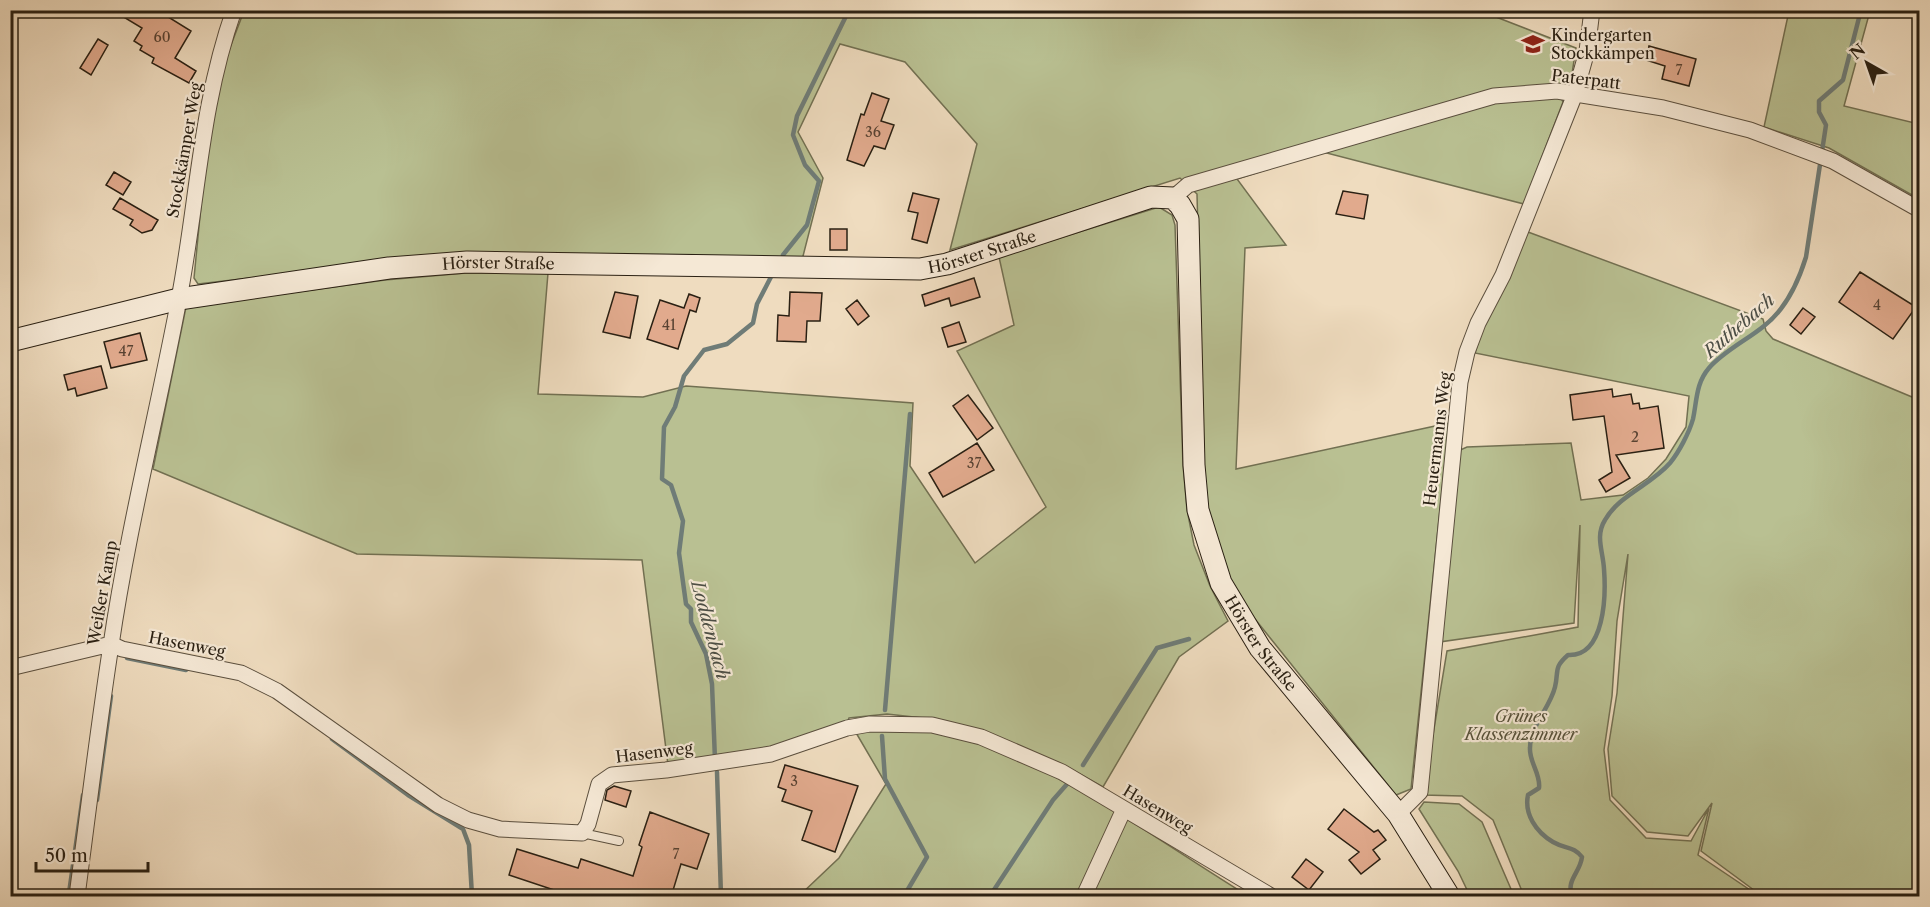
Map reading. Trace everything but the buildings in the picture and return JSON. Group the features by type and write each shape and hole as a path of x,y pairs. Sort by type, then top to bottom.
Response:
{"street":[{"name":"Stockkämper Weg","path":"179,299 201,142 219,57 234,10"},
{"name":"Heuermanns Weg","path":"1398,814 1419,792 1453,442 1460,382 1467,352 1478,323 1503,275 1575,94 1587,51 1592,10"},
{"name":"Paterpatt","path":"1173,198 1188,185 1494,96 1537,91 1575,94 1663,108 1750,130 1833,161 1920,210"},
{"name":"Hörster Straße","path":"10,341 179,299 389,268 467,262 920,269 947,264 1151,197 1173,198 1188,219 1194,465 1198,510 1221,583 1260,648 1398,814 1449,897"},
{"name":"Weißer Kamp","path":"77,897 111,644 142,470 179,299"},
{"name":"Hasenweg","path":"10,668 111,644 122,649 242,673 277,691 416,791 468,820 500,829 582,833 588,824 599,784 612,775 666,770 771,754 847,728 891,723 932,725 981,737 1062,772 1271,897"},
{"path":"1084,897 1124,809"}],"lane":[{"path":"582,833 619,841"}],"green space":[{"path":"1478,10 1576,48 1571,80 1565,84 1561,98 1563,102 1524,204 1323,152 1237,179 1286,245 1245,248 1236,469 1449,423 1411,789 1396,795 1247,609 1229,578 1207,507 1197,194 1180,178 950,250 977,144 905,62 840,44 798,132 823,178 802,260 459,254 198,284 194,278 207,144 226,58 244,11"},
{"path":"1789,11 1870,11 1844,106 1919,124 1919,199 1829,148 1764,127"},
{"path":"1159,207 1172,215 1175,225 1183,465 1187,510 1194,545 1210,586 1228,621 1179,657 1103,787 1069,768 941,720 887,714 849,718 847,723 770,750 668,765 642,560 357,554 153,469 186,307 385,280 466,273 548,273 538,394 643,397 686,386 913,403 910,466 975,563 1046,507 957,351 1014,325 999,257"},
{"name":"Grünes Klassenzimmer","path":"1528,232 1763,319 1766,331 1773,339 1912,397 1919,402 1919,896 1762,896 1701,851 1712,803 1688,836 1647,832 1612,796 1608,749 1617,693 1628,554 1617,621 1612,696 1604,750 1610,800 1646,838 1691,841 1709,808 1698,855 1759,896 1524,896 1493,820 1462,796 1423,795 1447,651 1578,627 1580,525 1574,623 1439,642 1458,451 1467,447 1571,443 1581,500 1623,495 1648,478 1666,459 1686,427 1689,396 1475,353 1484,323"},
{"path":"892,727 960,737 982,743 1017,758 1085,794 1248,896 799,896 839,858 886,784 855,731"},
{"path":"1424,802 1459,804 1482,822 1514,896 1470,896 1458,871 1419,809"}],"waterway":[{"name":"Loddenbach","path":"783,255 807,225 819,181 805,165 793,135 797,116 849,10"},
{"name":"Ruthebach","path":"1572,896 1572,881 1582,857 1576,851 1553,842 1541,833 1528,809 1528,795 1539,788 1530,753 1533,732 1552,695 1560,663 1568,655 1580,653 1590,646 1601,623 1605,580 1600,532 1605,520 1618,504 1654,478 1673,459 1689,430 1699,386 1709,368 1772,319 1785,304 1795,286 1806,257 1826,125 1819,112 1819,101 1843,80 1861,10"},
{"name":"Loddenbach","path":"715,760 712,684 706,654 691,622 691,609 686,604 679,553 683,521 671,485 662,479 664,427 675,407 684,376 704,350 727,344 753,323 757,304 773,273"},
{"path":"885,710 910,414"},
{"path":"1083,765 1157,648 1189,639"},
{"path":"127,658 186,670"},
{"path":"97,800 111,696"},
{"path":"882,736 885,779 927,857 904,896"},
{"path":"332,739 408,795 463,829 469,845 472,896"},
{"name":"Loddenbach","path":"717,772 721,896"},
{"path":"990,896 1053,800 1068,783"},
{"path":"69,893 83,795"}],"place":[{"name":"Kindergarten Stockkämpen","path":"1533,44"}]}
